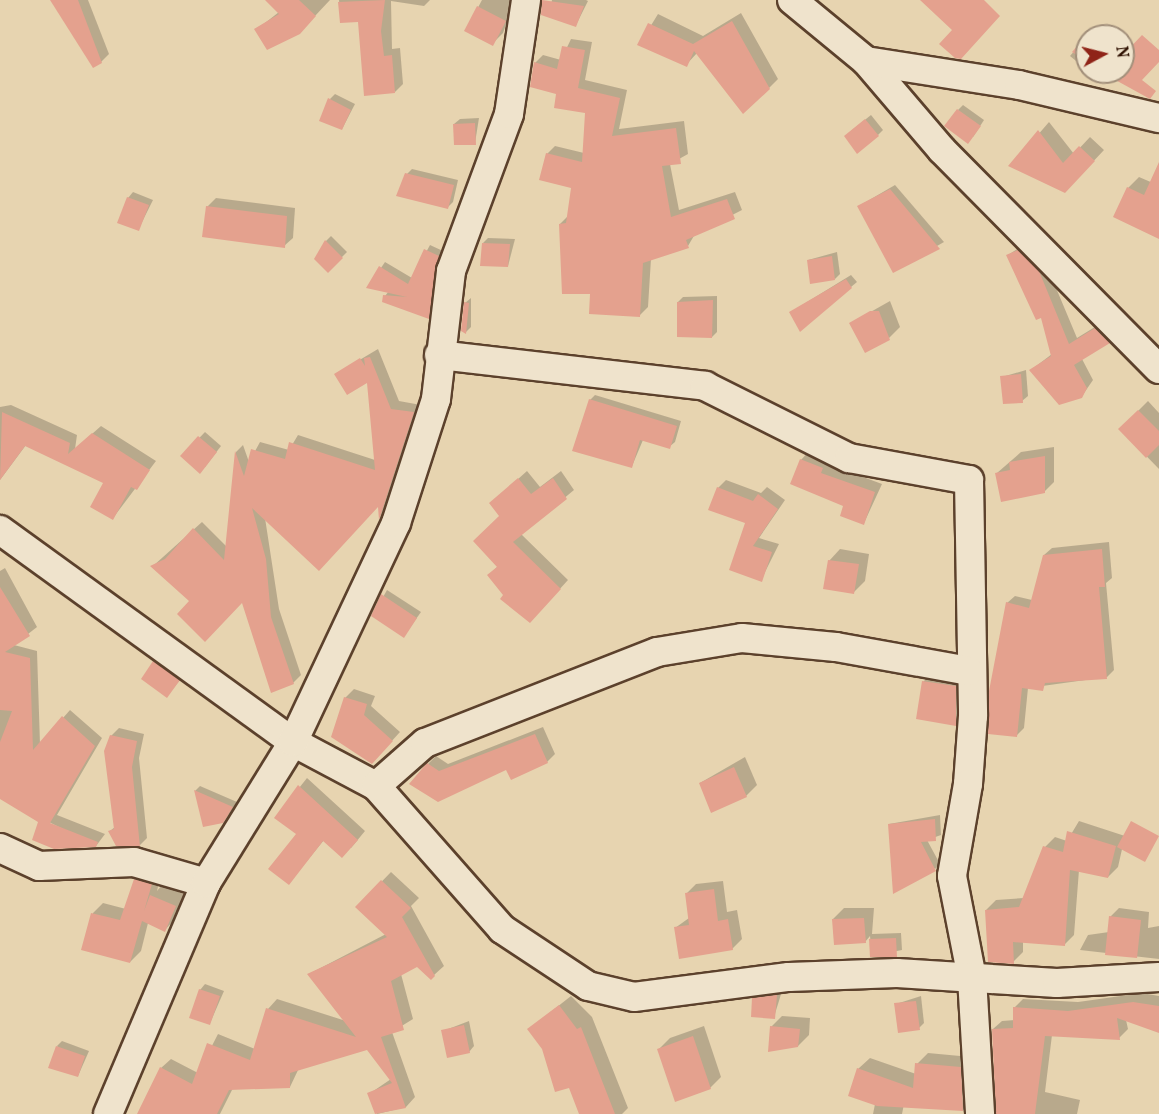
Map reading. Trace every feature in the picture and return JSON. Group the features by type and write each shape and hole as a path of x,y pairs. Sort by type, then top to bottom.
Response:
{"street":[{"path":"108,1114 206,883 293,742 396,523 436,399 439,355 451,271 509,114 526,0"},
{"path":"792,0 866,61 942,150 1159,369"},
{"path":"866,61 1019,85 1159,118"},
{"path":"439,355 705,386 849,458 960,475 973,488 969,671 971,751 952,876 972,978 980,1114"},
{"path":"0,530 293,742 376,786 502,929 588,986 634,997 789,977 897,973 1057,984 1159,977"},
{"path":"376,786 425,743 657,652 742,638 836,647 969,671"},
{"path":"0,848 39,866 134,862 206,883"}],"building":[{"path":"50,0 78,0 102,63 93,68"},
{"path":"265,0 299,0 316,16 300,34 267,50 254,29 279,14"},
{"path":"385,0 381,31 384,56 392,55 395,93 364,96 358,22 340,23 338,2"},
{"path":"542,0 584,6 576,27 541,15"},
{"path":"920,0 984,0 1000,16 961,59 955,58 939,44 952,30"},
{"path":"477,6 506,21 493,46 464,31"},
{"path":"732,21 770,89 743,114 694,51 687,67 637,45 648,23 693,44"},
{"path":"1142,35 1159,50 1159,62 1142,80 1156,91 1150,99 1123,84 1135,84 1135,42"},
{"path":"562,46 585,50 578,88 620,98 612,136 676,128 681,164 662,166 671,217 727,199 735,219 686,240 689,248 643,263 640,317 589,314 590,294 562,294 559,224 566,223 571,188 539,180 546,153 582,162 585,113 554,108 556,94 530,87 534,62 557,69"},
{"path":"328,98 351,110 342,130 319,121"},
{"path":"957,109 981,126 968,144 944,126"},
{"path":"865,119 879,136 857,154 844,136"},
{"path":"475,123 476,145 454,145 453,124"},
{"path":"1038,130 1063,163 1079,146 1095,161 1065,193 1008,166"},
{"path":"1159,162 1159,239 1113,217 1127,187 1144,195"},
{"path":"405,173 454,185 448,209 396,196"},
{"path":"890,189 940,249 893,273 857,206"},
{"path":"127,197 149,205 139,231 117,223"},
{"path":"206,206 287,216 285,248 202,237"},
{"path":"325,240 343,258 328,273 314,259"},
{"path":"482,243 510,244 508,267 480,266"},
{"path":"424,249 439,256 429,319 382,302 383,295 407,297 366,288 379,266 408,284"},
{"path":"1018,250 1039,271 1069,344 1095,328 1110,343 1074,365 1087,388 1082,398 1059,405 1029,370 1051,356 1041,318 1036,320 1006,255"},
{"path":"832,256 835,280 810,284 807,260"},
{"path":"846,279 852,288 800,332 789,312"},
{"path":"713,300 712,338 677,337 677,302"},
{"path":"464,302 469,303 466,334 461,331"},
{"path":"870,311 879,311 890,340 865,353 849,323"},
{"path":"370,357 391,409 414,412 379,520 378,507 319,571 252,508 266,559 271,617 294,684 271,693 242,603 205,642 177,614 189,601 150,566 165,559 193,528 224,560 235,451 244,476 251,449 285,459 289,442 375,470 367,383 347,395 334,374 360,358 365,366 364,358"},
{"path":"1021,374 1023,403 1003,404 1000,376"},
{"path":"589,399 677,426 670,449 640,440 632,468 572,451"},
{"path":"1138,410 1159,431 1159,445 1146,458 1118,429"},
{"path":"2,412 70,443 68,454 92,433 150,470 137,490 131,487 113,520 90,507 103,483 25,446 0,480"},
{"path":"198,436 217,452 200,474 180,456"},
{"path":"1045,456 1045,493 1001,502 995,473 1010,470 1009,462"},
{"path":"800,459 823,468 821,473 875,492 864,525 840,516 843,506 790,484"},
{"path":"518,478 531,494 553,478 567,499 513,542 561,589 530,623 500,599 503,595 487,575 497,567 473,541 499,516 489,503"},
{"path":"717,487 753,501 758,494 778,509 753,546 772,552 762,582 729,570 745,523 708,510"},
{"path":"1102,549 1105,587 1099,587 1107,679 1045,683 1043,691 1022,688 1017,737 988,734 989,691 1006,602 1029,608 1043,555"},
{"path":"828,560 859,564 854,594 823,589"},
{"path":"0,587 30,636 5,652 30,658 33,750 62,716 95,746 50,823 98,842 96,847 54,849 32,840 38,822 0,799 0,742 12,711 0,710"},
{"path":"381,594 417,618 404,638 371,616"},
{"path":"153,661 180,680 167,698 141,679"},
{"path":"922,681 956,686 956,726 916,719"},
{"path":"344,697 367,704 364,715 393,741 372,764 331,737"},
{"path":"535,734 548,763 511,780 506,770 438,802 409,784 427,763 439,771"},
{"path":"110,735 137,741 132,767 140,847 116,846 108,831 114,829 104,751"},
{"path":"734,767 747,797 711,813 699,783"},
{"path":"298,785 358,840 342,858 323,841 289,885 268,869 296,834 274,818"},
{"path":"194,790 233,807 223,823 203,827"},
{"path":"935,819 936,841 921,842 936,871 893,894 888,824"},
{"path":"1131,821 1159,836 1145,862 1117,847"},
{"path":"1067,831 1116,846 1108,878 1070,870 1065,946 1013,942 1014,964 988,962 985,910 1019,907 1043,846 1063,852"},
{"path":"134,879 152,884 144,911 150,895 176,906 165,932 142,921 130,963 81,950 91,913 120,920"},
{"path":"381,880 411,908 402,917 435,976 431,980 417,967 391,981 404,1030 381,1037 406,1108 375,1114 367,1093 392,1083 367,1050 290,1073 290,1088 229,1090 217,1114 137,1114 160,1067 192,1084 207,1043 250,1060 266,1008 356,1037 307,974 387,937 355,907"},
{"path":"714,889 718,921 728,919 733,950 679,959 674,927 689,925 685,893"},
{"path":"1109,916 1141,920 1137,958 1105,955"},
{"path":"864,918 866,943 834,945 832,919"},
{"path":"896,938 897,957 870,957 869,939"},
{"path":"199,989 220,996 210,1025 189,1018"},
{"path":"777,995 775,1019 751,1017 752,998"},
{"path":"916,1001 920,1030 898,1033 894,1003"},
{"path":"1133,1002 1159,1006 1159,1033 1117,1018 1120,1040 1045,1036 1035,1114 996,1114 992,1029 1013,1028 1013,1007 1068,1011"},
{"path":"559,1005 577,1029 581,1027 615,1114 579,1114 569,1088 555,1092 542,1049 527,1029"},
{"path":"464,1025 470,1053 447,1058 441,1030"},
{"path":"770,1026 800,1029 798,1047 768,1052"},
{"path":"693,1036 711,1089 675,1102 657,1049"},
{"path":"56,1046 85,1056 78,1077 48,1068"},
{"path":"915,1063 961,1067 963,1111 877,1106 848,1096 857,1068 913,1088"}]}
